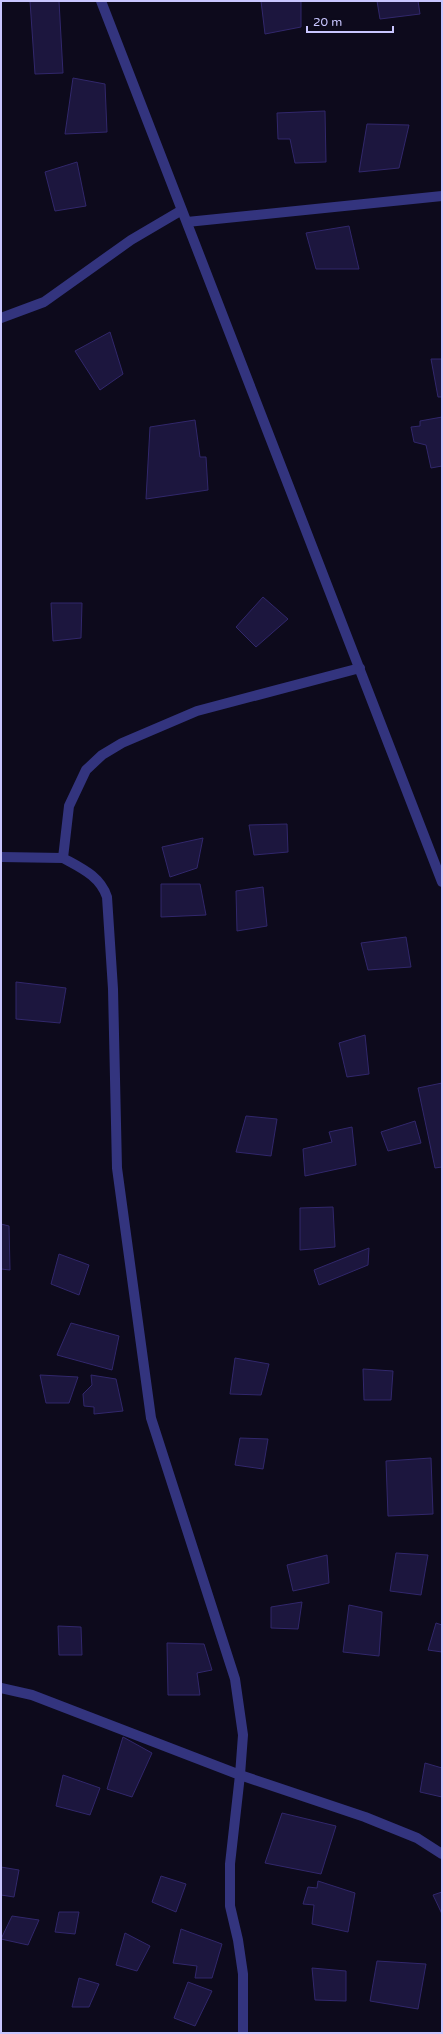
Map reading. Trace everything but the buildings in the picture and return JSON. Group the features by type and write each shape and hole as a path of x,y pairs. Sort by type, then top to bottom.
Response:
{"street":[{"path":"101,1 442,882"},
{"path":"187,222 442,196"},
{"path":"1,318 44,302 131,240 182,210"},
{"path":"63,858 69,806 86,770 102,754 122,743 197,711 360,668"},
{"path":"432,856 442,852"},
{"path":"1,857 63,858 91,874 104,889 107,898 113,988 117,1168 151,1418 235,1679 243,1735 230,1864 230,1906 238,1940 243,1974 243,2033"},
{"path":"1,1688 32,1695 240,1775 365,1817 417,1838 442,1854"}]}
